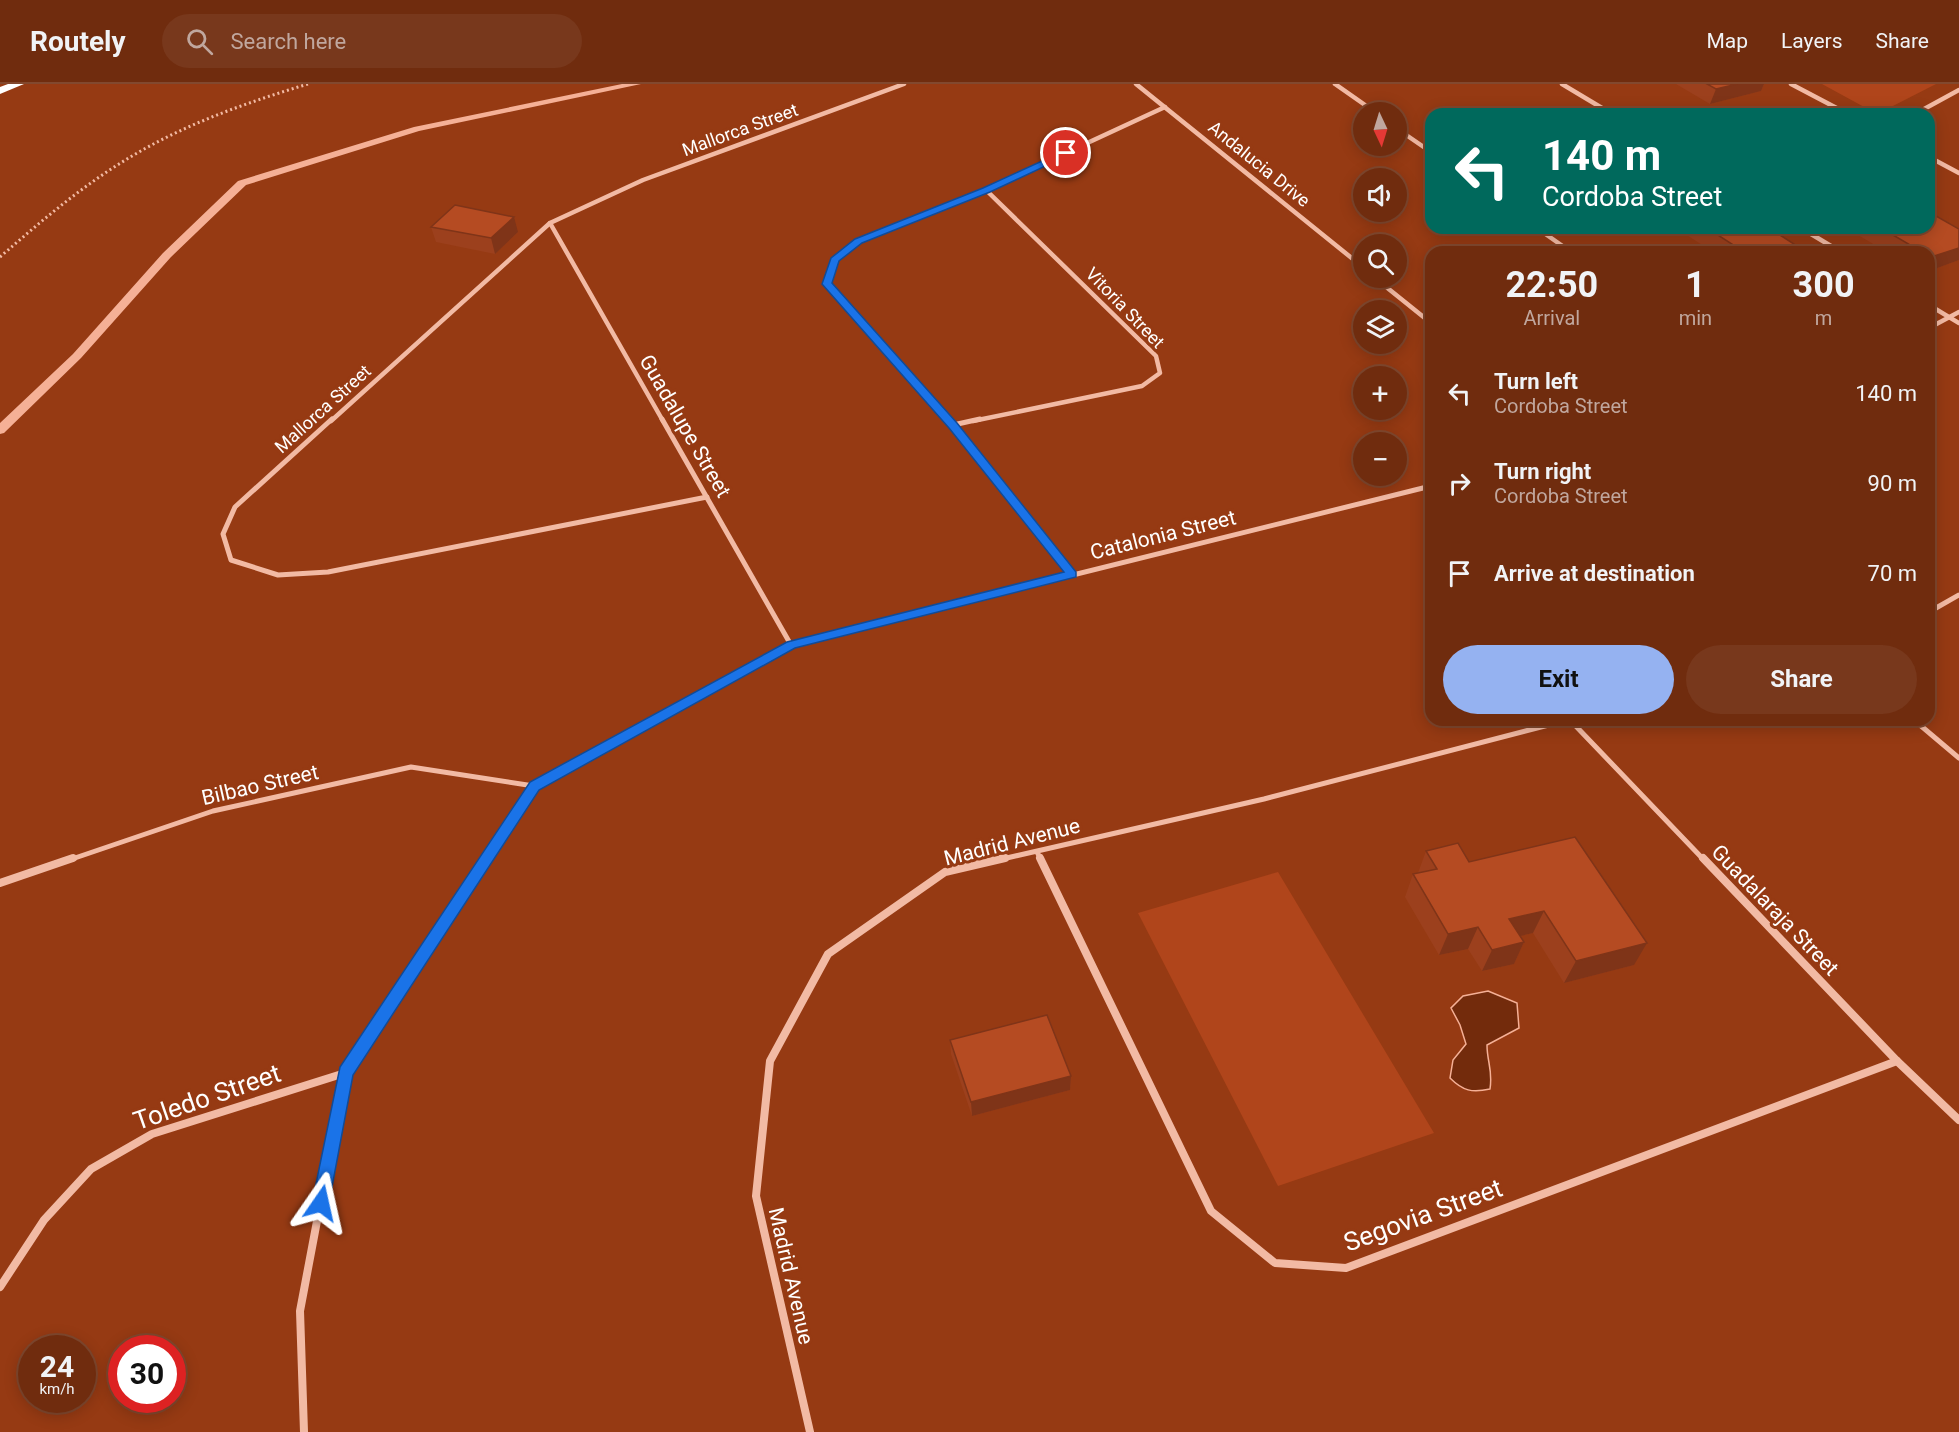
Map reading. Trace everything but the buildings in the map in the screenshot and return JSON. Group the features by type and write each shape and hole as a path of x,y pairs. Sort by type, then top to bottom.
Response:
{"highway":[{"path":"0,91 18,84"}],"street":[{"name":"Mallorca Street","path":"707,497 328,572 278,575 231,560 223,534 235,507 549,223 643,180 904,84"},
{"name":"Andalucia Drive","path":"1136,84 1353,259"},
{"path":"1335,84 1361,102"},
{"path":"1562,84 1602,108"},
{"path":"1791,84 1837,108"},
{"path":"1926,108 1959,90"},
{"path":"1072,574 953,425 827,284 835,260 859,241 986,190 1165,107"},
{"path":"1407,136 1425,148"},
{"path":"1935,160 1959,173"},
{"name":"Vitoria Street","path":"953,425 1142,386 1161,373 1156,356 986,190"},
{"name":"Guadalupe Street","path":"549,223 792,645"},
{"path":"1546,234 1563,246"},
{"path":"1811,234 1831,246"},
{"path":"1387,288 1425,318"},
{"path":"1935,309 1959,323"},
{"path":"1935,325 1959,312"},
{"name":"Catalonia Street","path":"304,1432 300,1311 345,1072 534,786 792,645 1425,487"},
{"path":"1935,609 1959,595"},
{"name":"Madrid Avenue","path":"810,1432 756,1196 770,1061 828,954 945,872 1264,800 1546,726"},
{"name":"Guadalaraja Street","path":"1575,726 1897,1061 1959,1120"},
{"path":"1921,726 1959,758"},
{"name":"Bilbao Street","path":"0,884 213,811 411,767 534,786"},
{"name":"Segovia Street","path":"1038,852 1210,1211 1275,1263 1346,1268 1897,1061"},
{"name":"Toledo Street","path":"0,1287 44,1220 91,1169 152,1134 345,1072"}],"path":[{"path":"0,257 77,194 139,152 220,114 308,84"}],"shaded area":[{"path":"1822,84 1936,84 1889,108 1866,108"},
{"path":"1278,872 1434,1133 1278,1186 1138,913"},
{"path":"1488,991 1517,1003 1519,1028 1487,1045 1491,1077 1490,1089 1468,1090 1450,1078 1453,1060 1466,1044 1451,1008 1463,996"}],"waterway":[{"path":"0,430 77,356 167,255 242,183 417,129 636,84"}],"route":[{"path":"321,1203 345,1072 534,786 792,645 1072,574 953,425 827,284 835,260 859,241 986,190 1066,153"}]}
